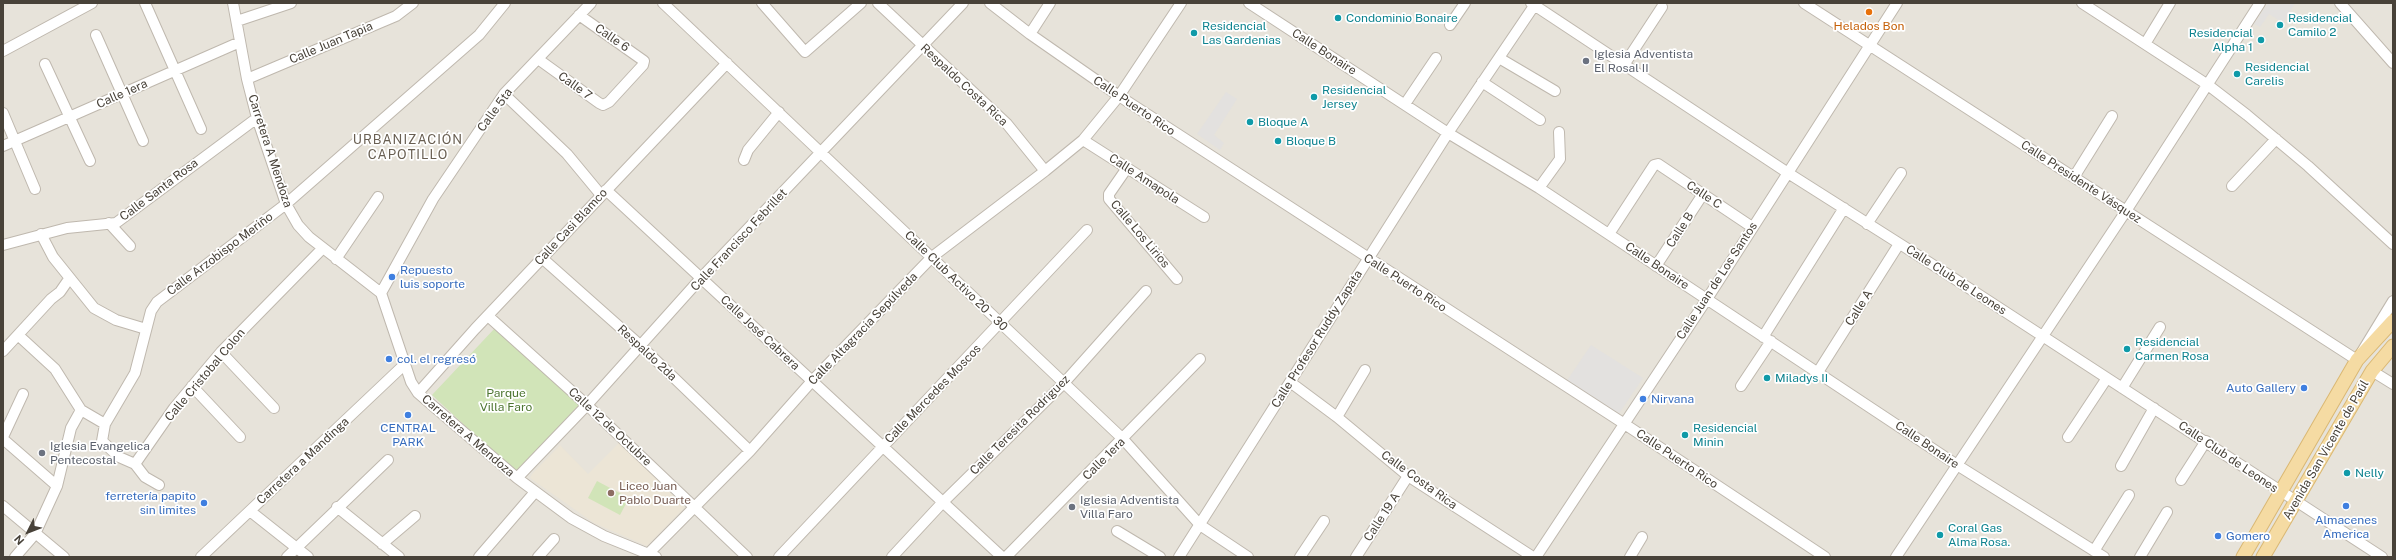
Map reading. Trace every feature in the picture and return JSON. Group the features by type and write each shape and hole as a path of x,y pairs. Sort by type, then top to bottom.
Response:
{"main road":[{"name":"Avenida San Vicente de Paúl","path":"2243,557 2358,360 2393,321"},
{"name":"Avenida San Vicente de Paúl","path":"2263,557 2297,502 2372,371 2393,346"}],"street":[{"path":"3,51 92,3"},
{"path":"145,3 201,129"},
{"name":"Carretera A Mendoza","path":"233,3 257,118 286,204 298,225 322,249 381,293 404,364 418,393 535,492 587,528 650,556"},
{"path":"237,22 291,3"},
{"name":"Calle Juan Tapia","path":"248,80 396,16 413,3"},
{"name":"Calle Arzobispo Meriño","path":"106,424 135,373 150,311 166,294 286,204 479,36 506,3"},
{"name":"Calle 5ta","path":"381,293 433,200 504,94 591,3"},
{"name":"Calle Club Activo 20 - 30","path":"663,3 822,152 1123,439 1200,525 1248,557"},
{"path":"761,3 805,52 861,3"},
{"name":"Respaldo Costa Rica","path":"878,3 1007,124 1045,171"},
{"name":"Calle Francisco Febrillet","path":"517,478 587,405 702,278 963,3"},
{"name":"Calle Puerto Rico","path":"990,3 1030,34 1119,96 1368,259 1624,423 1825,557"},
{"path":"1030,34 1050,3"},
{"name":"Calle Altagracia Sepúlveda","path":"650,556 695,507 750,451 812,381 932,257 1045,171 1083,140 1119,96 1181,3"},
{"name":"Calle Bonaire","path":"1249,3 1448,132 1539,188 1957,465 2104,557"},
{"path":"1450,26 1466,3"},
{"name":"Calle Presidente Vásquez","path":"1804,3 2358,360"},
{"name":"Calle Juan de Los Santos","path":"1534,557 1707,299 1897,3"},
{"path":"2082,3 2208,85 2308,166 2393,244"},
{"path":"1896,557 2126,211 2260,3"},
{"path":"2340,3 2393,63"},
{"name":"Calle Profesor Ruddy Zapata","path":"1179,557 1448,132 1534,4"},
{"name":"Calle Club de Leones","path":"1534,4 1788,173 2206,441 2382,557"},
{"path":"2145,44 2170,4"},
{"path":"1624,65 1662,7"},
{"name":"Calle 6","path":"579,15 644,62"},
{"path":"96,35 144,141"},
{"name":"Calle 1era","path":"3,146 240,42"},
{"path":"1405,104 1436,58"},
{"path":"1499,58 1555,91"},
{"name":"Calle 7","path":"538,59 603,105 609,102 643,66 644,62"},
{"name":"Calle Casi Blamco","path":"418,393 542,258 727,63"},
{"path":"45,64 90,161"},
{"path":"1482,82 1540,120"},
{"name":"Calle José Cabrera","path":"504,94 567,154 604,192 702,278 812,381 884,445 1002,557"},
{"path":"744,160 748,150 779,112"},
{"path":"3,113 35,189"},
{"path":"2074,177 2112,116"},
{"name":"Calle Santa Rosa","path":"3,245 67,228 116,223 257,118"},
{"path":"1539,188 1560,159 1559,132"},
{"path":"2232,186 2276,139"},
{"name":"Calle Amapola","path":"1083,140 1204,217"},
{"name":"Calle C","path":"1609,234 1656,164 1752,227"},
{"name":"Calle Los Lirios","path":"1127,168 1110,194 1109,199 1177,280"},
{"path":"1867,224 1901,173"},
{"name":"Calle B","path":"1656,266 1703,194"},
{"path":"336,259 378,197"},
{"path":"1741,386 1844,208"},
{"path":"109,223 130,246"},
{"name":"Calle Mercedes Moscos","path":"779,557 1087,230"},
{"path":"41,234 52,257 94,308 116,320 146,329"},
{"name":"Calle A","path":"1818,372 1899,244"},
{"name":"Calle Cristobal Colon","path":"135,464 192,386 221,352 322,249"},
{"name":"Respaldo 2da","path":"542,258 641,346 750,451"},
{"path":"3,351 50,298 60,292 69,278"},
{"name":"Calle Teresita Rodriguez","path":"892,557 943,502 1064,383 1146,291"},
{"name":"Avenida San Vicente de Paúl","path":"2358,360 2393,301"},
{"name":"Calle 12 de Octubre","path":"488,316 587,405 747,557"},
{"path":"2122,388 2160,328"},
{"path":"18,335 55,369 81,410 106,424 102,441 119,457 135,464 145,477 159,485"},
{"path":"221,352 274,408"},
{"name":"Calle 1era","path":"1006,557 1200,359"},
{"name":"Carretera a Mandinga","path":"201,557 404,364"},
{"path":"1337,417 1365,370"},
{"path":"2372,371 2393,384"},
{"path":"2068,437 2107,378"},
{"name":"Calle Costa Rica","path":"1290,382 1337,417 1408,476 1534,557"},
{"path":"192,386 240,437"},
{"path":"24,394 3,438 57,486"},
{"path":"2121,466 2154,408"},
{"path":"15,557 35,534 57,486 71,428 81,410"},
{"path":"2181,480 2206,441"},
{"path":"287,557 337,507 388,460"},
{"name":"Calle 19 A","path":"1356,557 1408,476"},
{"path":"478,557 535,492"},
{"path":"2094,551 2129,494"},
{"path":"3,506 64,557"},
{"path":"337,507 398,557"},
{"path":"250,511 308,557"},
{"path":"2140,557 2167,512"},
{"path":"382,544 415,516"},
{"path":"1300,557 1324,521"},
{"path":"1117,531 1160,557"},
{"path":"538,557 554,538"},
{"path":"1630,557 1642,538"}],"shaded area":[{"path":"3,3 2393,3 2393,557 3,557"},
{"path":"2268,3 2295,3 2283,23 2269,14 2260,27 2254,24"},
{"path":"1226,92 1237,99 1214,135 1224,143 1220,150 1197,134"},
{"path":"1591,345 1643,378 1618,415 1566,382"},
{"name":"Liceo Juan Pablo Duarte","path":"620,442 685,507 647,546 594,523 530,478 532,474 560,445 588,474"}],"green space":[{"name":"Parque Villa Faro","path":"496,327 580,404 516,473 432,395"},
{"path":"597,481 629,498 620,515 588,498"}],"place":[{"name":"Helados Bon","path":"1869,12"},
{"name":"Condominio Bonaire","path":"1338,18"},
{"name":"Residencial Camilo 2","path":"2280,25"},
{"name":"Residencial Las Gardenias","path":"1194,33"},
{"name":"Residencial Alpha 1","path":"2261,40"},
{"name":"Iglesia Adventista El Rosal II","path":"1586,61"},
{"name":"Residencial Carelis","path":"2237,74"},
{"name":"Residencial Jersey","path":"1314,97"},
{"name":"Bloque A","path":"1250,122"},
{"name":"Bloque B","path":"1278,141"},
{"name":"Repuesto luis soporte","path":"392,277"},
{"name":"Residencial Carmen Rosa","path":"2127,349"},
{"name":"col. el regresó","path":"389,359"},
{"name":"Miladys II","path":"1767,378"},
{"name":"Auto Gallery","path":"2304,388"},
{"name":"Nirvana","path":"1643,399"},
{"name":"CENTRAL PARK","path":"408,415"},
{"name":"Residencial Minin","path":"1685,435"},
{"name":"Iglesia Evangelica Pentecostal","path":"42,453"},
{"name":"Nelly","path":"2347,473"},
{"name":"Liceo Juan Pablo Duarte","path":"611,493"},
{"name":"ferretería papito sin limites","path":"204,503"},
{"name":"Almacenes America","path":"2346,506"},
{"name":"Iglesia Adventista Villa Faro","path":"1072,507"},
{"name":"Coral Gas Alma Rosa.","path":"1940,535"},
{"name":"Gomero","path":"2218,536"}],"district":[{"name":"URBANIZACIÓN CAPOTILLO","path":"408,148"}]}
